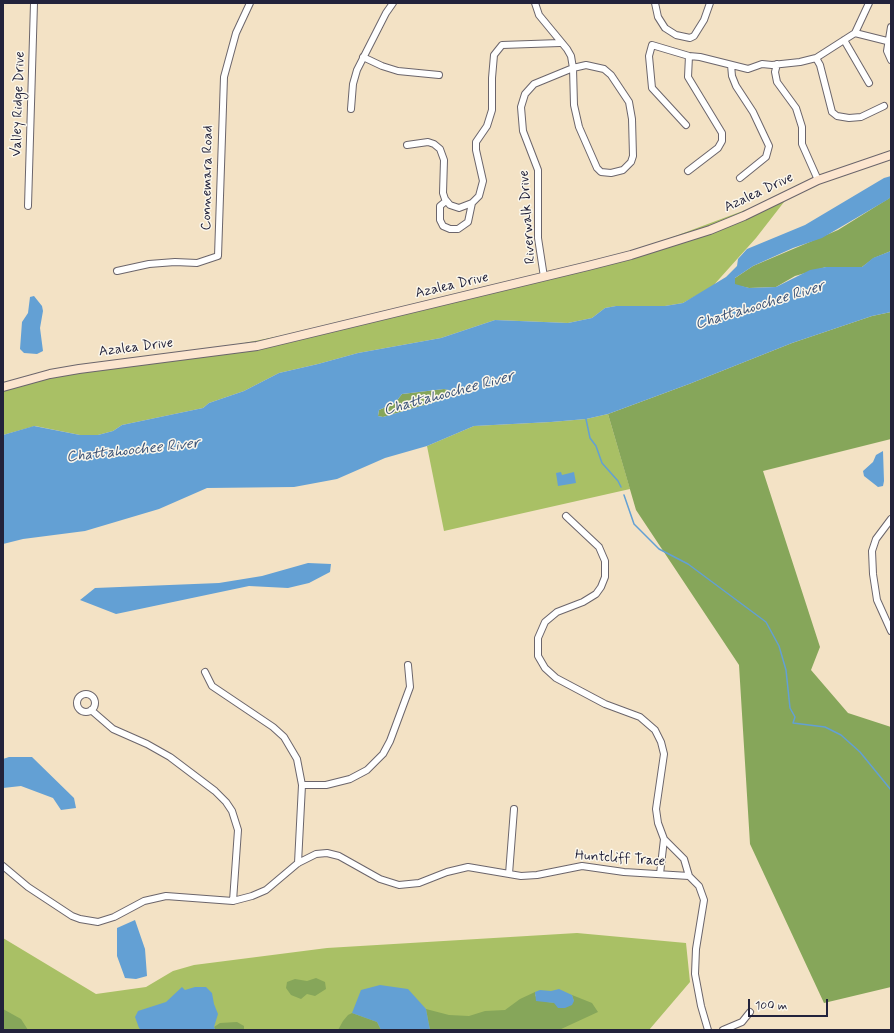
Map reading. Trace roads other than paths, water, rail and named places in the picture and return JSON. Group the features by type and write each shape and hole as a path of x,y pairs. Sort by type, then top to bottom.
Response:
{"street":[{"name":"Valley Ridge Drive","path":"28,206 34,3"},
{"name":"Connemara Road","path":"117,271 149,264 175,262 197,263 218,256 224,77 236,33 250,3"},
{"path":"352,109 353,84 363,57 386,13 393,3"},
{"path":"535,3 539,15 571,56 576,116 584,141 597,168 606,174 623,170 631,162 633,156 632,119 628,102 611,75 604,69 590,66 573,68"},
{"path":"655,3 658,17 666,28 676,35 690,38 694,36 704,20 710,3"},
{"path":"686,125 652,88 649,56 652,46 748,69 762,64 777,64 816,58 855,33 869,3"},
{"path":"891,27 890,42 887,51 891,60"},
{"path":"855,33 890,42"},
{"path":"844,40 869,83"},
{"path":"407,145 428,142 434,144 440,149 444,160 443,193 446,201 450,205 459,208 472,203 479,196 483,181 476,150 476,142 486,126 492,110 494,55 502,45 560,43"},
{"path":"688,171 718,148 722,141 722,133 688,77 689,56"},
{"path":"363,57 382,66 398,71 439,75"},
{"path":"816,58 820,65 832,112 837,116 849,118 861,117 884,106"},
{"path":"777,64 775,72 777,82 796,108 802,127 802,144 818,180"},
{"path":"731,65 732,76 736,86 753,112 769,146 766,157 740,178"},
{"name":"Riverwalk Drive","path":"544,277 538,238 538,170 523,132 521,107 525,94 534,84 573,68"},
{"name":"Azalea Drive","path":"3,387 50,374 79,369 257,346 631,255 710,230 744,216 818,180 891,154"},
{"path":"446,201 440,206 440,220 443,226 450,229 458,229 468,222 472,203"},
{"path":"566,516 599,547 605,561 605,577 596,594 583,602 557,612 545,622 538,638 538,656 545,668 556,678 605,704 640,717 655,730 661,742 664,754 656,809 658,824 664,839 684,859 689,876 699,886 704,900 697,942 695,974 701,1006 708,1030"},
{"path":"891,519 876,539 872,551 873,574 877,600 891,632"},
{"path":"302,785 326,785 350,779 367,770 383,754 390,741 410,687 408,665"},
{"path":"205,672 212,686 284,737 297,759 302,785 298,863"},
{"path":"91,710 113,729 147,744 170,757 216,791 226,802 232,811 238,830 233,901"},
{"path":"509,874 514,809"},
{"path":"660,874 664,839"},
{"name":"Huntcliff Trace","path":"3,866 28,887 72,916 88,921 104,920 144,901 166,896 233,901 255,895 266,890 298,863 316,854 327,853 346,859 380,879 399,885 419,883 447,872 468,867 509,874 536,875 582,866 624,872 689,876"},
{"path":"723,1030 742,1022 750,1012"}],"water":[{"name":"Chattahoochee River","path":"891,176 891,197 887,200 822,238 793,248 753,266 735,278 735,284 749,288 776,287 810,270 826,267 862,267 873,258 891,251 891,312 872,316 792,343 608,414 586,419 474,426 427,446 385,458 337,479 294,487 207,488 159,509 85,531 23,539 3,544 3,435 34,426 80,435 98,435 113,431 122,425 203,408 209,403 244,391 279,373 358,353 441,338 495,320 568,323 592,318 605,308 616,306 665,306 683,303 726,277 737,266 738,259 747,249 805,225 884,178","holes":["444,389 449,390 448,395 438,401 383,417 378,416 379,410 395,403 402,394"]},
{"path":"34,296 42,306 43,311 40,328 43,351 37,354 24,353 20,349 22,322 28,313 30,297"},
{"path":"883,451 884,481 883,486 878,487 864,476 863,471 873,462 876,455"},
{"path":"561,472 562,475 574,472 576,483 558,486 556,473"},
{"path":"308,563 331,564 330,572 309,583 288,588 249,586 116,614 80,600 95,588 219,583 262,576"},
{"path":"9,757 32,757 74,798 76,808 61,810 53,798 21,786 3,788 3,759"},
{"path":"135,920 145,949 147,976 136,979 125,978 117,956 117,928"},
{"path":"380,985 408,989 426,1009 430,1030 381,1030 377,1022 352,1013 361,990"},
{"path":"182,987 185,990 195,987 206,987 212,993 218,1014 214,1027 216,1030 141,1030 139,1028 135,1017 138,1011 166,1002"},
{"path":"559,989 572,995 574,1001 572,1005 565,1008 558,1008 554,1003 536,1001 535,992 540,990 551,991"}],"waterway":[{"path":"586,419 590,438 596,446 602,463 618,481 621,487"},
{"path":"624,495 634,524 659,549 688,564 766,622 779,646 786,670 790,708 795,717 793,723 825,727 841,735 860,752 891,790"}]}
